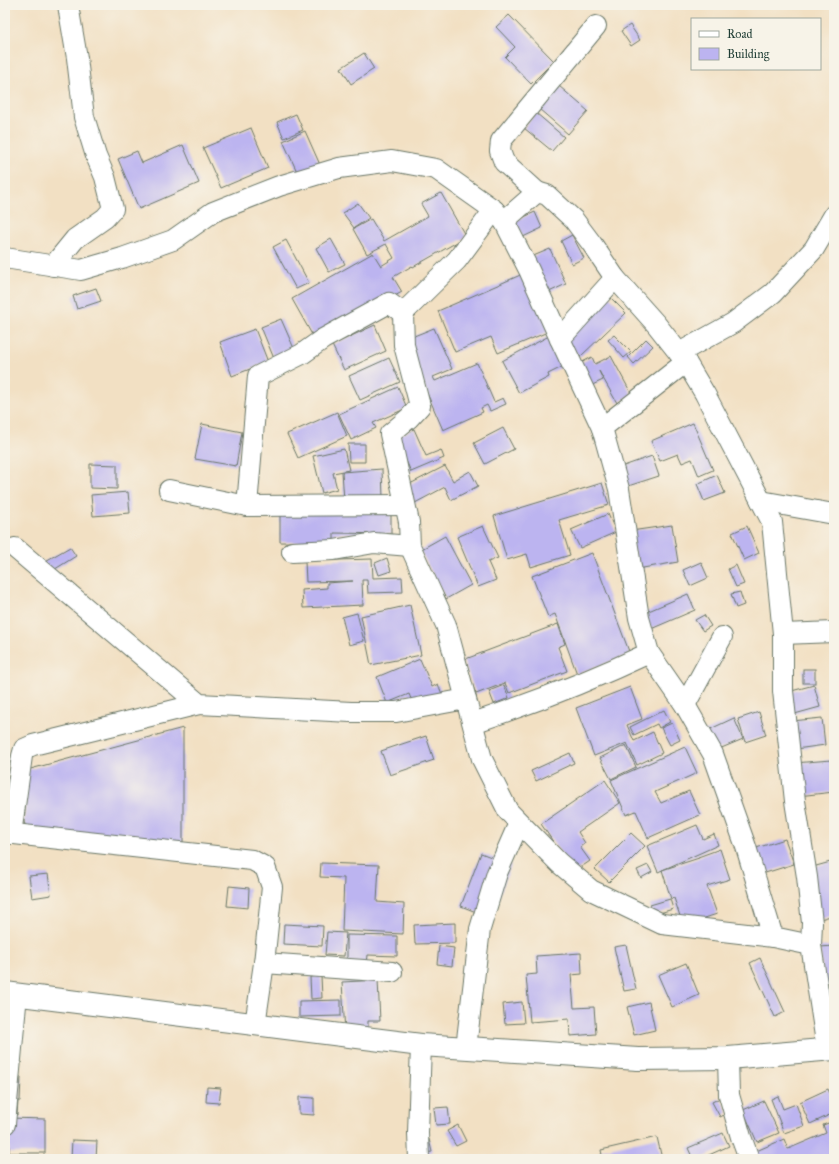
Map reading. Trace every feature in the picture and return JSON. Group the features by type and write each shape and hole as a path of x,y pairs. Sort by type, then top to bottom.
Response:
{"main road":[{"path":"11,994 421,1045 638,1059 728,1058 832,1050"}],"street":[{"path":"53,266 75,239 105,218 113,210 105,177 96,156 84,117 77,58 68,5"},
{"path":"596,26 501,141 500,151 504,162 538,192 547,195 574,220 615,278 656,324 683,358 705,394 772,522 783,634 782,691 795,800 807,877 812,923 811,945 832,1050"},
{"path":"5,258 81,270 122,258 173,240 213,212 279,186 339,168 392,161 436,169 499,215 529,270 602,428 620,489 639,618 650,653 685,705 713,754 746,847 774,937"},
{"path":"538,192 499,215 457,260 403,313 404,345 420,406 409,418 390,434 409,522 410,546 446,625 474,723 482,759 508,811 559,863 591,890 662,924 774,937 811,945"},
{"path":"602,428 683,358 733,324 773,293 814,249 834,215"},
{"path":"560,339 615,278"},
{"path":"247,506 258,376 302,354 323,339 389,303 403,313"},
{"path":"169,490 247,506 405,505"},
{"path":"760,501 834,514"},
{"path":"292,552 334,550 374,543 410,546"},
{"path":"15,548 199,704"},
{"path":"783,634 834,632"},
{"path":"685,705 722,636"},
{"path":"474,723 529,704 650,653"},
{"path":"255,1025 264,963 272,886 265,867 252,860 8,833 24,749 33,745 199,704 351,712 396,712 466,699"},
{"path":"466,1048 480,929 497,873 520,823"},
{"path":"264,963 392,972"},
{"path":"5,1124 11,994"},
{"path":"419,1159 418,1133 421,1045"},
{"path":"728,1058 729,1095 749,1159"}],"building":[{"path":"509,15 554,61 531,84 505,57 515,47 496,27"},
{"path":"630,25 640,40 631,46 621,31"},
{"path":"364,53 374,69 351,84 341,68"},
{"path":"559,86 588,111 568,134 539,109"},
{"path":"536,113 564,137 552,151 524,128"},
{"path":"296,114 303,130 284,138 277,122"},
{"path":"251,128 268,168 221,188 203,148"},
{"path":"305,131 321,167 299,176 283,141"},
{"path":"183,145 199,183 139,209 118,159 137,151 142,163"},
{"path":"441,193 466,237 393,277 402,292 315,340 292,299 373,253 381,266 394,258 386,244 367,254 353,229 371,219 384,241 428,216 421,204"},
{"path":"358,203 369,218 354,228 343,213"},
{"path":"535,212 542,228 523,237 515,221"},
{"path":"572,235 584,258 572,264 561,241"},
{"path":"331,239 345,264 329,272 316,248"},
{"path":"286,240 309,283 296,289 273,247"},
{"path":"550,249 566,284 547,293 531,257"},
{"path":"525,273 550,331 498,353 491,337 455,352 438,311"},
{"path":"96,288 101,301 77,309 73,296"},
{"path":"609,296 626,313 580,357 563,340"},
{"path":"281,319 296,353 275,361 261,327"},
{"path":"375,325 386,351 344,370 332,345"},
{"path":"434,328 452,369 433,377 435,381 477,363 494,402 503,398 506,404 490,411 487,405 481,408 483,412 443,430 404,340"},
{"path":"255,329 268,362 232,376 220,342"},
{"path":"614,335 631,352 624,358 608,340"},
{"path":"549,336 564,366 548,374 549,377 519,393 502,361"},
{"path":"646,339 653,346 634,364 628,357"},
{"path":"611,356 632,395 617,403 599,371 603,380 588,387 577,365 592,357 595,364"},
{"path":"389,358 400,382 360,400 349,376"},
{"path":"398,387 407,408 373,423 376,428 351,440 339,414"},
{"path":"337,412 347,436 298,458 287,434"},
{"path":"693,423 713,470 699,476 692,459 682,463 678,454 660,461 651,441"},
{"path":"202,424 242,432 236,466 195,459"},
{"path":"503,428 514,449 485,464 474,443"},
{"path":"414,429 426,456 441,450 444,458 411,472 396,437"},
{"path":"348,444 365,444 365,462 349,462"},
{"path":"344,449 349,470 333,473 337,489 322,493 313,456"},
{"path":"652,456 659,476 625,487 618,468"},
{"path":"90,464 117,465 117,489 90,488"},
{"path":"445,466 453,481 470,471 478,486 451,500 445,487 415,503 406,486"},
{"path":"382,469 383,498 344,500 342,472"},
{"path":"717,475 725,493 704,501 697,484"},
{"path":"602,483 609,505 559,520 570,555 531,567 527,554 507,560 494,516"},
{"path":"128,492 130,513 93,516 91,495"},
{"path":"280,510 391,512 391,534 334,533 334,543 280,542"},
{"path":"608,514 616,532 580,548 571,530"},
{"path":"672,525 678,562 637,569 631,531"},
{"path":"483,526 498,558 488,562 496,580 478,587 457,537"},
{"path":"747,526 759,553 744,560 732,533"},
{"path":"445,536 471,585 446,599 420,550"},
{"path":"70,547 76,556 52,571 42,563"},
{"path":"592,553 630,654 577,674 555,614 548,617 532,576"},
{"path":"387,558 391,571 379,575 375,563"},
{"path":"372,559 373,578 402,577 403,592 368,593 367,580 362,580 363,605 303,608 302,590 327,588 327,583 353,581 306,582 305,561"},
{"path":"701,562 708,578 690,586 683,570"},
{"path":"736,565 744,584 736,587 728,569"},
{"path":"740,592 744,605 736,608 731,594"},
{"path":"688,594 695,610 651,629 644,613"},
{"path":"410,605 421,655 371,665 361,616"},
{"path":"357,613 364,641 349,645 342,617"},
{"path":"704,615 711,626 703,631 695,620"},
{"path":"558,624 565,644 558,647 567,671 509,693 505,683 476,694 463,660"},
{"path":"420,659 432,687 438,684 442,694 414,706 409,694 387,703 377,677"},
{"path":"803,669 815,669 815,683 803,683"},
{"path":"504,685 509,698 494,704 489,691"},
{"path":"814,685 820,707 791,715 784,693"},
{"path":"630,687 642,719 627,725 634,741 653,732 662,753 637,765 627,743 594,756 576,708"},
{"path":"664,710 670,722 659,728 657,724 634,735 630,727"},
{"path":"759,712 766,735 745,742 738,719"},
{"path":"734,718 743,739 712,752 704,732"},
{"path":"822,718 825,745 796,749 792,721"},
{"path":"672,723 680,740 670,745 661,728"},
{"path":"183,728 183,847 29,833 24,822 27,786 23,771"},
{"path":"426,736 434,760 390,775 381,751"},
{"path":"626,745 636,767 611,779 600,758"},
{"path":"685,747 697,773 655,792 661,803 689,791 700,815 648,838 636,811 626,815 611,780"},
{"path":"570,753 574,763 536,781 531,771"},
{"path":"831,760 834,792 798,796 794,763"},
{"path":"605,780 620,803 578,832 585,843 580,847 590,861 574,872 541,824"},
{"path":"697,825 703,839 714,834 718,845 658,872 647,846"},
{"path":"631,833 645,846 609,882 595,869"},
{"path":"785,839 794,864 762,874 753,849"},
{"path":"720,849 730,879 707,886 717,914 683,925 674,898 671,899 662,870 699,858 698,857"},
{"path":"481,853 511,865 491,918 461,906"},
{"path":"834,861 834,915 817,920 809,868"},
{"path":"321,863 379,865 377,902 404,904 403,934 342,931 344,878 320,877"},
{"path":"648,865 652,872 641,878 637,870"},
{"path":"48,874 51,895 32,898 29,876"},
{"path":"229,886 249,888 248,908 227,906"},
{"path":"670,899 673,909 653,915 650,905"},
{"path":"455,923 455,943 415,944 414,925"},
{"path":"284,924 323,926 322,946 283,944"},
{"path":"327,932 346,933 344,956 325,955"},
{"path":"347,935 397,936 397,956 368,955 367,964 347,964"},
{"path":"626,945 636,989 624,991 614,947"},
{"path":"439,946 454,948 452,966 437,964"},
{"path":"834,946 834,985 824,986 820,947"},
{"path":"581,953 582,974 571,975 574,1008 594,1007 596,1034 570,1036 569,1019 530,1022 526,975 537,974 536,956"},
{"path":"760,958 785,1012 775,1017 750,963"},
{"path":"686,963 699,995 672,1007 658,975"},
{"path":"321,976 322,998 311,999 310,977"},
{"path":"378,980 380,1021 368,1021 368,1031 345,1033 342,982"},
{"path":"834,994 834,1010 822,1013 819,997"},
{"path":"341,1000 341,1016 299,1017 299,1001"},
{"path":"522,1002 524,1023 505,1024 503,1004"},
{"path":"649,1002 655,1030 634,1035 627,1007"},
{"path":"11,1077 21,1077 20,1101 18,1101 17,1115 9,1115"},
{"path":"207,1087 221,1088 219,1103 206,1102"},
{"path":"828,1089 834,1102 834,1113 810,1124 800,1102"},
{"path":"778,1096 783,1109 796,1104 804,1126 784,1133 771,1099"},
{"path":"299,1097 314,1098 314,1115 299,1114"},
{"path":"720,1098 728,1113 720,1117 712,1102"},
{"path":"764,1101 779,1133 757,1142 743,1110"},
{"path":"448,1107 450,1124 436,1125 434,1108"},
{"path":"9,1118 45,1119 45,1153 9,1153"},
{"path":"834,1121 834,1159 757,1159 754,1152 784,1139 788,1149 826,1133 823,1125"},
{"path":"458,1125 466,1141 456,1146 447,1131"},
{"path":"723,1133 729,1146 700,1159 693,1159 688,1148"},
{"path":"657,1137 662,1159 595,1159 595,1156 602,1155 601,1150"},
{"path":"429,1139 432,1152 418,1154 416,1141"},
{"path":"72,1140 97,1141 96,1159 71,1159"},
{"path":"472,1155 473,1159 442,1159 442,1158"}]}
